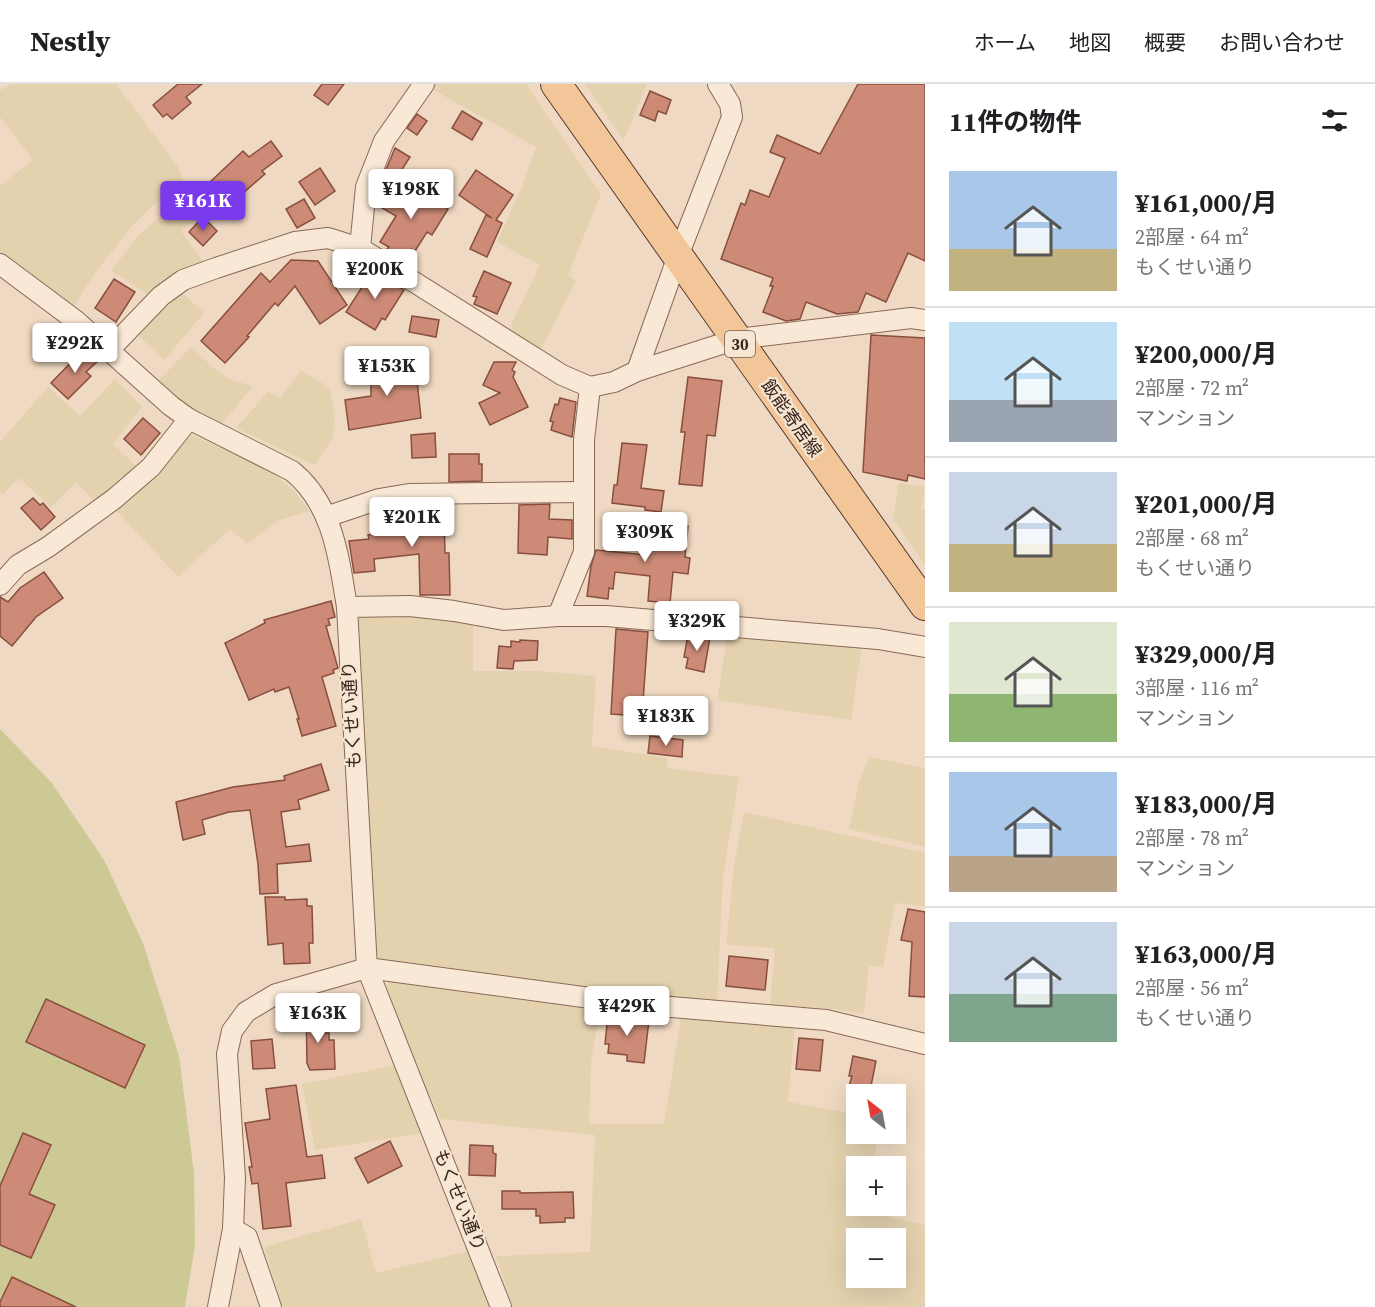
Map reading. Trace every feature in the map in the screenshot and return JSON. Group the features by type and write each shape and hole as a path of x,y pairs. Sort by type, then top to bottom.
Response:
{"main road":[{"name":"飯能寄居線","path":"556,84 925,605"}],"street":[{"path":"360,248 366,188 384,141 424,84"},
{"path":"637,371 678,256 732,117 730,105 718,84"},
{"path":"109,350 161,296 183,280 295,242 328,238 360,248 562,375 590,387 614,382 637,371 737,339 911,318 925,320"},
{"name":"もくせい通り","path":"0,264 75,320 171,406 189,419 292,471 304,480 326,517 334,536 340,561 347,607 367,968 501,1307"},
{"path":"558,616 584,552 584,440 590,387"},
{"path":"0,585 18,565 48,547 114,499 150,467 189,419"},
{"path":"326,517 379,499 409,494 584,492"},
{"path":"347,607 410,606 504,620 558,616 606,616 878,639 925,647"},
{"path":"218,1307 233,1229 235,1178 227,1054 232,1031 246,1012 276,994 367,968 635,1004 826,1020 925,1044"},
{"path":"233,1229 247,1236 271,1307"}],"shaded area":[{"path":"12,84 116,84 179,168 183,180 178,189 154,204 132,226 95,273 74,306 0,253 0,186 33,160 0,117 0,90"},
{"path":"430,84 526,84 601,194 568,275 576,281 539,353 513,336 512,323 540,265 497,242 522,187 536,147 428,87"},
{"path":"585,84 647,84 624,140"},
{"path":"201,188 213,207 181,231 204,263 150,296 111,271 138,236 163,214"},
{"path":"180,291 204,313 164,360 135,332"},
{"path":"191,347 216,370 231,380 253,386 221,425 193,411 158,381"},
{"path":"301,370 330,388 335,417 332,440 314,465 236,428 268,392 280,398"},
{"path":"115,379 142,407 113,444 136,466 95,502 76,482 51,507 19,478 3,494 0,491 0,442 48,387 80,416"},
{"path":"192,435 250,461 276,476 295,492 309,511 279,520 247,544 230,529 178,577 115,509"},
{"path":"899,483 925,487 921,509 925,510 925,565 893,519"},
{"path":"360,614 447,616 473,622 473,671 538,671 596,676 592,746 667,758 667,768 739,777 723,878 717,1001 578,988 380,960 373,950 356,616"},
{"path":"728,633 862,644 851,720 717,700"},
{"path":"0,729 51,782 104,860 143,943 179,1056 194,1173 195,1245 185,1307 0,1307"},
{"path":"870,757 925,768 925,847 849,829 859,781"},
{"path":"744,812 925,853 925,906 895,903 883,967 869,966 864,1014 824,1008 770,1005 775,948 726,945 734,865"},
{"path":"390,980 600,1009 591,1063 589,1124 664,1124 681,1017 795,1024 788,1102 846,1112 846,1144 877,1144 874,1156 846,1156 846,1216 887,1216 925,1225 925,1307 513,1307 496,1256 590,1252 595,1135 440,1119 384,990"},
{"path":"397,1065 425,1133 315,1150 302,1084"},
{"path":"361,1219 376,1273 469,1251 490,1307 283,1307 264,1247"}],"building":[{"path":"178,84 202,84 186,97 191,103 172,119 167,114 163,117 153,105"},
{"path":"322,84 344,84 328,105 314,95"},
{"path":"858,84 925,84 925,261 908,253 886,302 866,293 858,312 837,314 806,302 800,319 786,321 763,312 773,286 770,286 773,278 721,259 741,203 745,205 750,190 769,197 785,158 770,152 777,135 820,154"},
{"path":"650,91 671,100 666,114 658,111 655,121 640,115"},
{"path":"462,111 482,123 472,140 452,128"},
{"path":"417,114 427,121 417,135 407,128"},
{"path":"271,141 282,156 262,171 265,174 235,200 232,198 229,201 210,182 243,151 249,157"},
{"path":"395,148 410,157 396,179 385,172"},
{"path":"320,168 335,191 315,205 299,182"},
{"path":"476,170 513,195 496,220 502,223 487,257 470,249 486,215 492,218 459,195"},
{"path":"401,180 448,209 432,235 427,232 415,251 411,249 404,261 386,250 389,247 380,242 396,216 382,208 396,198 393,193"},
{"path":"304,199 315,218 297,228 286,209"},
{"path":"203,217 217,231 203,246 189,232"},
{"path":"291,260 318,261 347,305 320,324 295,286 278,306 275,303 225,363 201,341 261,273 270,282"},
{"path":"373,270 404,290 385,320 382,318 375,330 346,312"},
{"path":"484,271 511,283 497,314 474,304 477,297 473,296"},
{"path":"114,279 135,292 116,322 95,308"},
{"path":"412,316 439,320 436,337 409,332"},
{"path":"871,335 925,338 925,479 908,475 907,481 863,472"},
{"path":"86,347 99,360 86,372 91,376 68,399 51,383"},
{"path":"371,362 415,362 421,418 349,430 345,400 371,396"},
{"path":"494,362 516,362 512,370 515,372 513,377 528,407 490,425 479,403 500,393 483,385"},
{"path":"688,377 722,381 715,436 707,435 702,486 679,484 685,432 681,432"},
{"path":"560,398 576,402 572,437 551,430 553,422 550,421 555,404 558,405"},
{"path":"143,418 160,433 141,455 124,439"},
{"path":"435,433 436,457 412,458 411,435"},
{"path":"622,443 647,445 641,488 664,491 661,512 645,510 645,507 612,503 614,485 617,485"},
{"path":"449,454 479,454 479,464 482,464 482,481 449,482"},
{"path":"33,498 40,505 43,503 55,517 41,530 21,508"},
{"path":"550,504 549,519 572,520 572,539 548,537 547,555 518,553 519,505"},
{"path":"449,506 449,520 444,520 445,553 449,553 450,595 420,595 419,554 374,559 375,571 354,573 349,541 369,539 368,535 386,533 385,527 405,525 405,507"},
{"path":"651,522 688,526 685,557 690,558 688,574 673,572 670,603 648,601 650,576 615,572 613,589 609,588 608,599 587,596 591,566 596,550 647,555"},
{"path":"44,572 63,598 36,617 12,646 0,636 0,597 8,602 20,588"},
{"path":"331,601 335,617 328,619 330,625 326,626 338,668 333,670 334,673 322,677 336,726 302,736 289,687 275,692 274,689 249,700 225,643 265,623 264,620"},
{"path":"616,629 648,632 642,716 611,714"},
{"path":"688,635 710,637 704,672 686,668 688,658 684,657"},
{"path":"520,640 538,641 537,660 514,661 513,669 497,668 499,646 511,647 511,641 520,642"},
{"path":"650,736 683,740 682,757 648,753"},
{"path":"321,764 329,790 298,800 300,809 281,812 286,847 309,844 311,861 277,864 278,893 260,894 250,810 229,812 202,820 205,834 183,840 176,802 233,787 285,780 284,776"},
{"path":"265,897 285,897 285,900 307,899 307,906 312,906 313,943 309,943 310,963 284,964 283,943 268,945"},
{"path":"908,909 925,912 925,997 909,996 912,942 901,940"},
{"path":"729,956 768,960 765,990 726,986"},
{"path":"46,999 145,1045 125,1088 26,1042"},
{"path":"310,1000 320,1033 329,1033 329,1040 334,1040 335,1069 310,1070 307,1063 306,1001"},
{"path":"608,1015 649,1020 644,1063 627,1061 627,1055 608,1053 609,1044 605,1044"},
{"path":"799,1038 823,1040 820,1071 796,1069"},
{"path":"272,1039 275,1068 253,1069 251,1041"},
{"path":"853,1056 876,1061 871,1084 850,1084 852,1076 849,1076"},
{"path":"296,1085 307,1157 322,1155 325,1178 286,1183 291,1226 263,1229 258,1183 252,1184 249,1167 252,1167 245,1123 270,1119 266,1089"},
{"path":"23,1133 51,1145 29,1194 55,1205 31,1258 0,1245 0,1186"},
{"path":"390,1141 402,1166 368,1183 355,1158"},
{"path":"470,1145 493,1146 493,1153 496,1154 495,1176 469,1175"},
{"path":"502,1191 573,1192 574,1218 565,1218 565,1222 540,1223 540,1216 536,1216 536,1209 502,1209"},
{"path":"12,1277 76,1307 0,1307 0,1302"}]}
